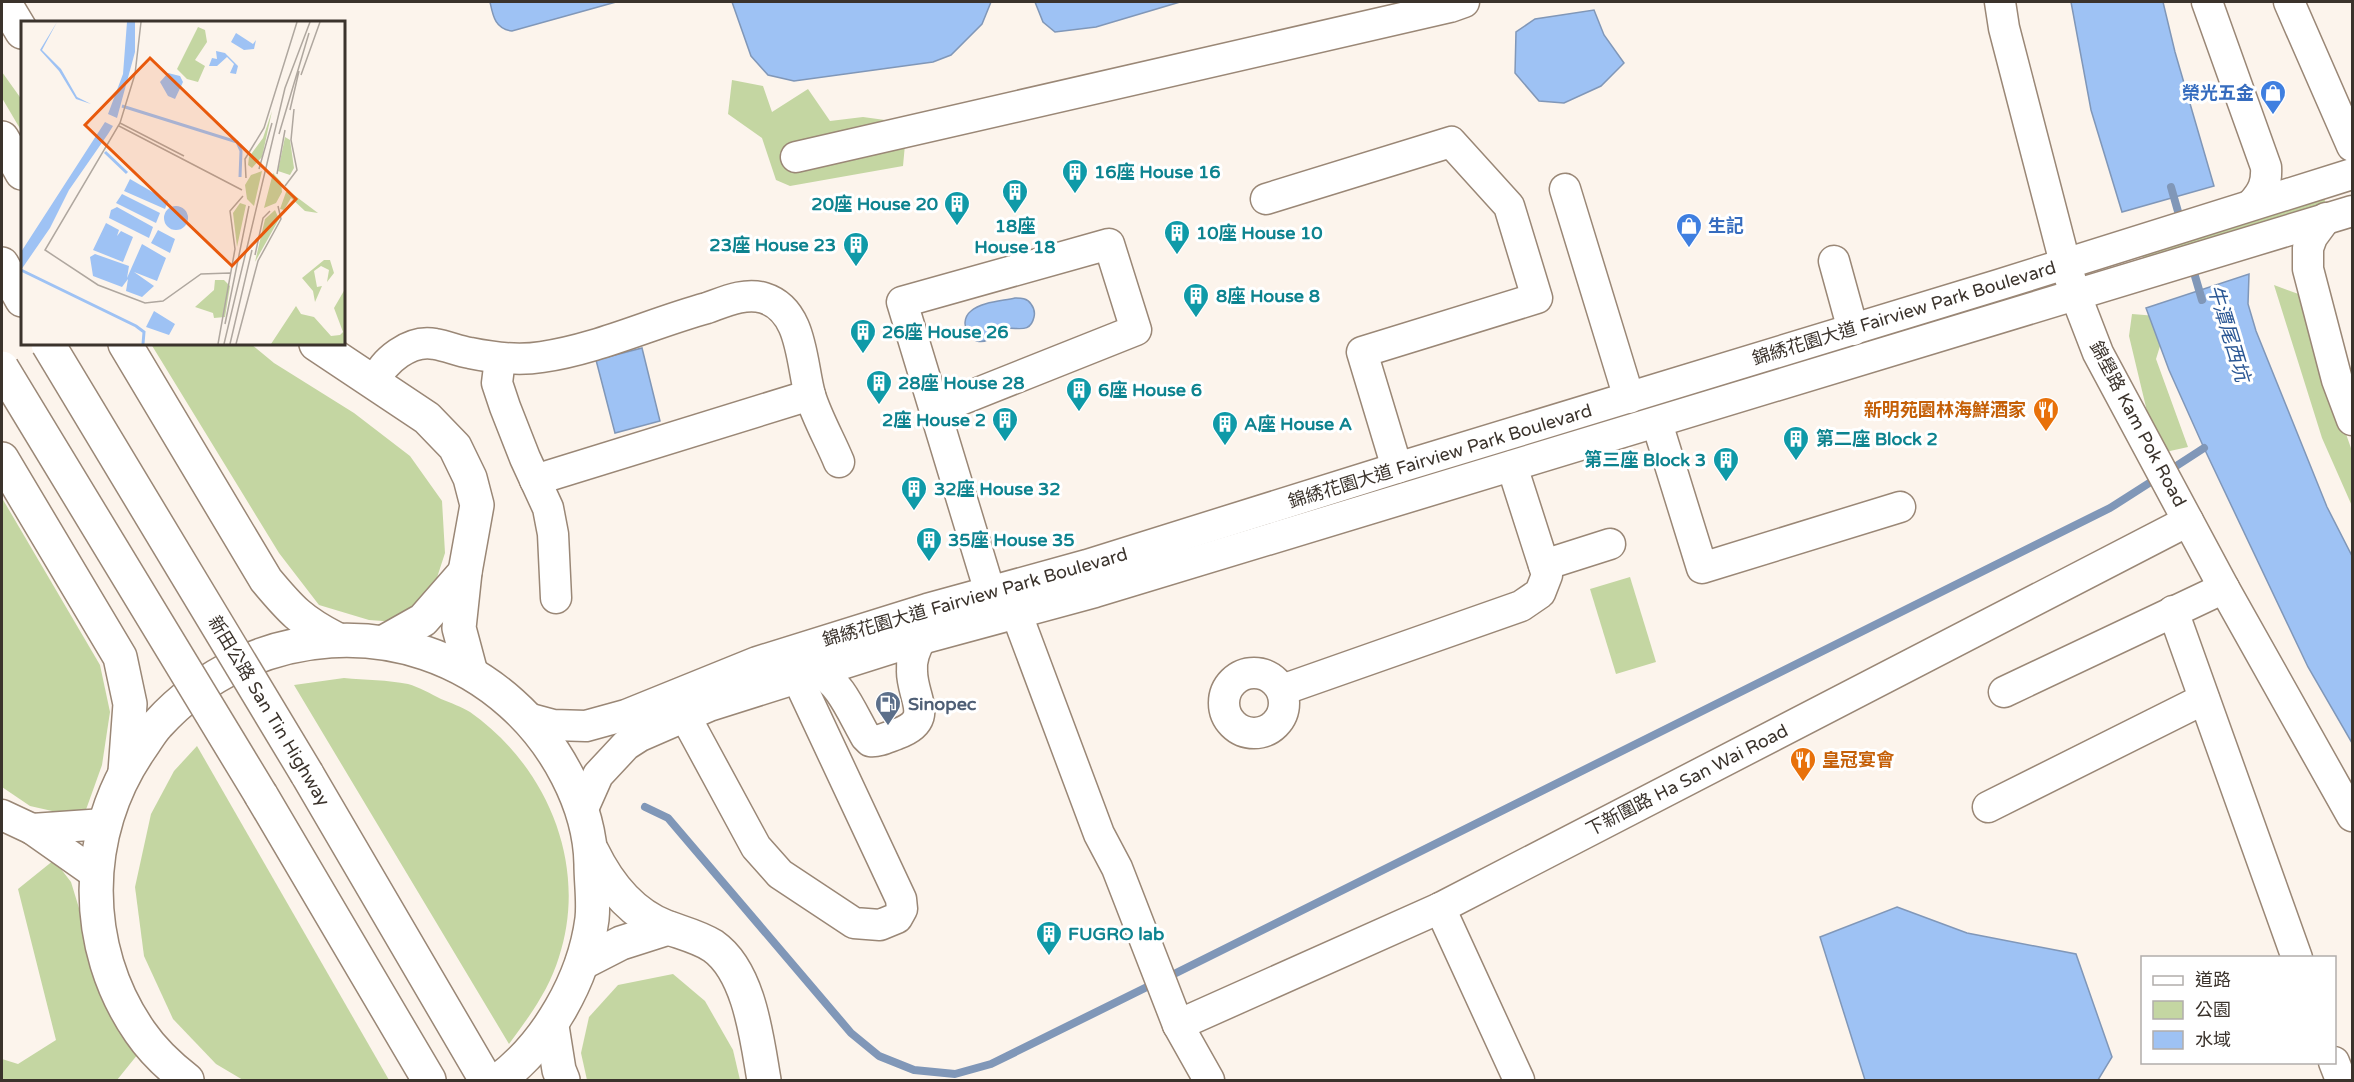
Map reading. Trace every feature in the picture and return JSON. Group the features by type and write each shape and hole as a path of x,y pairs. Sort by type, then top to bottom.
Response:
{"main road":[{"path":"4,2 21,30"},
{"path":"2,138 21,171"},
{"path":"2,264 21,298"},
{"name":"新田公路 San Tin Highway","path":"49,345 307,774 486,1080"},
{"path":"125,345 266,580 291,610 310,626 336,639"},
{"path":"318,345 427,417 455,447 465,467 477,505 465,572 459,628 471,673"},
{"path":"2,368 261,795 429,1080"},
{"path":"2,459 120,657 130,704 124,772"},
{"path":"384,642 423,620 465,572"},
{"path":"187,1080 164,1061 140,1032 119,996 102,950 95,906 96,874 104,824 124,772 157,725 195,689 251,658 298,644 336,639 384,642 429,653 471,673 496,690 527,718 564,770 582,811 591,849 602,872 624,900 648,919 686,933 714,947 732,967 749,1001 764,1080"},
{"path":"499,1080 520,1065 552,1026 582,963 592,918 591,849"},
{"path":"582,963 621,943 668,928"},
{"path":"552,1026 559,1070 563,1080"}],"street":[{"name":"錦壆路 Kam Pok Road","path":"2000,2 2004,28 2065,262 2098,352 2224,588 2352,816"},
{"path":"2207,2 2266,166 2267,179 2262,192 2246,206"},
{"path":"2289,2 2352,146"},
{"path":"796,157 1456,3"},
{"path":"1266,199 1451,142 1509,206 1537,298 1362,352 1397,468"},
{"name":"錦綉花園大道 Fairview Park Boulevard","path":"582,811 598,775 626,745 640,736 709,706 921,639 1002,603 1397,468 1853,330 2352,174"},
{"path":"1565,189 1629,398"},
{"name":"錦綉花園大道 Fairview Park Boulevard","path":"527,718 553,726 586,726 626,715 757,662 927,609 1002,603 1107,588 2076,296 2339,214"},
{"path":"2339,214 2310,243 2308,269 2337,380 2352,420"},
{"path":"935,410 1136,330 1108,244 902,302 935,410 1002,603 1099,834 1117,868 1174,1012 1209,1080"},
{"path":"1834,261 1853,330"},
{"path":"375,382 378,374 394,356 420,344 433,343 466,353 500,359 542,357 582,348 671,318 748,296 765,298 784,311 794,328 800,345 810,395 839,462"},
{"path":"500,359 498,383 548,508 553,534 556,598"},
{"path":"535,480 810,395"},
{"path":"1657,423 1702,568 1900,507"},
{"path":"1282,690 1521,606 1540,593 1547,574 1512,466"},
{"name":"下新圍路 Ha San Wai Road","path":"1174,1012 1440,908 2188,521"},
{"path":"1544,565 1610,544"},
{"path":"2004,692 2224,588"},
{"path":"2173,611 2297,956"},
{"path":"685,717 756,846 780,874 854,923 880,925 897,918 902,909 901,899 807,674 825,674 833,682 870,741 879,741 913,727 918,721 919,703 911,673 915,650 921,639"},
{"path":"1988,807 2205,699"},
{"path":"2,815 32,829 96,874"},
{"path":"32,829 104,824"},
{"path":"1440,908 1519,1080"},
{"path":"2335,1064 2341,1080"}],"green space":[{"path":"2,72 21,99 21,130 2,98"},
{"path":"732,80 763,86 772,112 808,89 830,121 863,117 907,123 903,166 790,186 776,180 762,138 728,114"},
{"path":"2323,193 2326,205 2144,260 2140,249"},
{"path":"2274,285 2304,296 2320,360 2352,451 2352,506 2322,438"},
{"path":"2132,314 2169,317 2156,359 2188,447 2161,453 2150,424 2129,336"},
{"path":"152,345 252,345 274,363 354,413 410,456 442,501 445,553 431,596 396,622 369,620 319,605 279,553"},
{"path":"2,498 100,665 110,712 102,765 83,818 30,806 2,787"},
{"path":"1630,577 1656,662 1616,674 1590,589"},
{"path":"344,678 408,684 470,712 497,734 521,760 540,789 555,820 564,853 569,888 567,922 559,957 550,981 509,1044 294,685"},
{"path":"197,746 389,1080 243,1080 216,1064 173,1019 144,956 135,887 151,814 174,771"},
{"path":"54,860 71,882 97,967 138,1054 117,1080 2,1080 2,1059 18,1064 56,1040 18,889"},
{"path":"673,974 705,1001 733,1050 740,1080 587,1080 581,1053 589,1017 618,985"}],"water":[{"path":"490,2 616,2 512,31 498,25"},
{"path":"732,2 991,2 982,24 951,55 933,62 794,81 768,75 751,56"},
{"path":"1035,2 1180,2 1096,27 1055,32 1043,22"},
{"path":"2071,2 2163,2 2214,186 2122,212 2091,110"},
{"path":"1594,10 1604,35 1624,63 1601,86 1564,103 1539,101 1515,73 1516,32 1535,19"},
{"path":"2249,274 2248,304 2256,331 2327,507 2352,556 2352,743 2308,667 2204,448 2169,370 2146,308"},
{"path":"1015,298 1026,299 1033,307 1034,317 1029,326 1022,329 1002,330 983,341 977,341 968,334 965,322 971,311 986,304"},
{"path":"642,348 660,421 615,433 596,360"},
{"path":"1897,907 1967,933 2076,954 2112,1057 2098,1080 1865,1080 1820,937"}],"waterway":[{"name":"牛潭尾西坑","path":"2171,187 2181,222"},
{"name":"牛潭尾西坑","path":"2192,266 2202,300"},
{"path":"2167,472 2204,448"},
{"path":"1166,978 2110,508 2157,478"},
{"path":"645,807 668,818 851,1033 879,1056 914,1070 955,1074 991,1064 1155,983"}],"place":[{"name":"榮光五金","path":"2273,116"},
{"name":"16座 House 16","path":"1075,195"},
{"name":"18座 House 18","path":"1015,215"},
{"name":"20座 House 20","path":"957,227"},
{"name":"生記","path":"1689,249"},
{"name":"10座 House 10","path":"1177,256"},
{"name":"23座 House 23","path":"856,268"},
{"name":"8座 House 8","path":"1196,319"},
{"name":"26座 House 26","path":"863,355"},
{"name":"28座 House 28","path":"879,406"},
{"name":"6座 House 6","path":"1079,413"},
{"name":"新明苑園林海鮮酒家","path":"2046,433"},
{"name":"2座 House 2","path":"1005,443"},
{"name":"A座 House A","path":"1225,447"},
{"name":"第二座 Block 2","path":"1796,462"},
{"name":"第三座 Block 3","path":"1726,483"},
{"name":"32座 House 32","path":"914,512"},
{"name":"35座 House 35","path":"929,563"},
{"name":"Sinopec","path":"888,727"},
{"name":"皇冠宴會","path":"1803,783"},
{"name":"FUGRO lab","path":"1049,957"}]}
